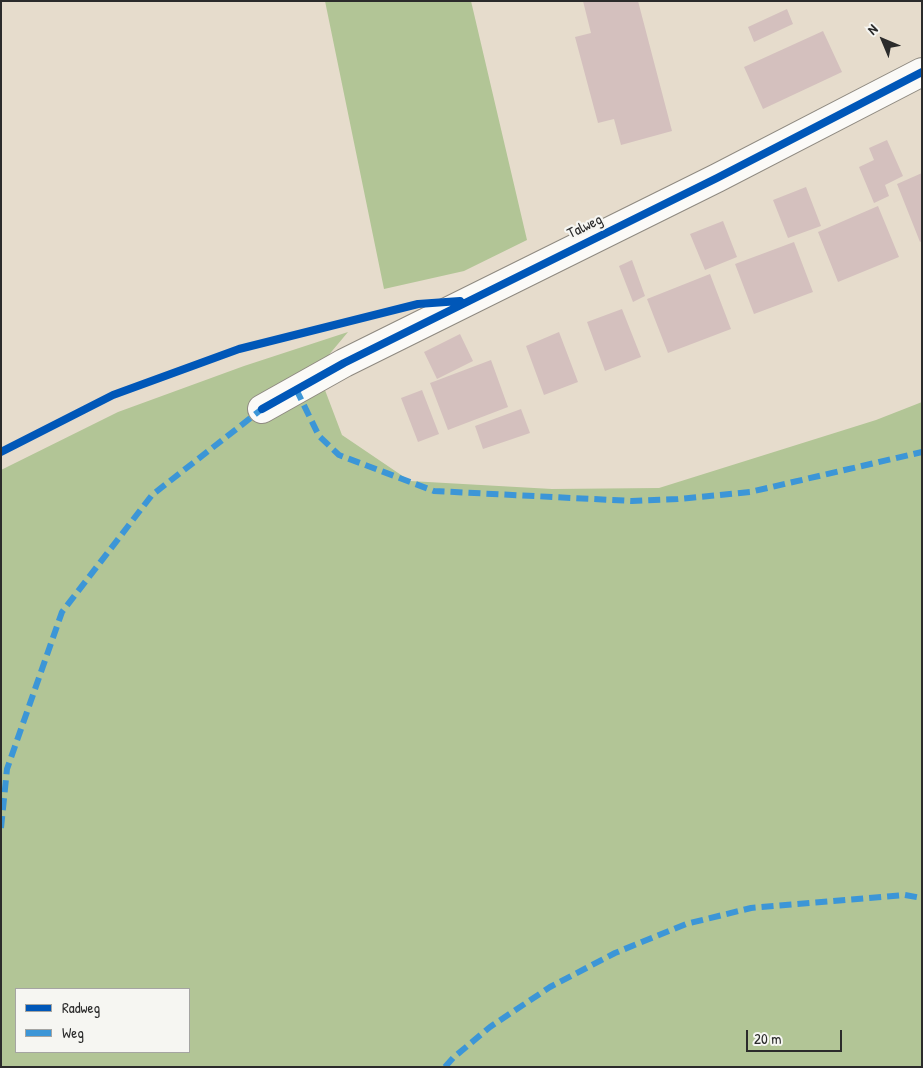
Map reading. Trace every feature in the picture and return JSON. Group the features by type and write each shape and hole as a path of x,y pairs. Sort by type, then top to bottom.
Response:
{"street":[{"name":"Talweg","path":"262,409 344,363 717,178 922,72"}],"green space":[{"path":"325,1 471,1 527,240 464,271 384,289"},
{"path":"348,332 317,369 342,435 410,481 552,489 659,488 876,420 922,402 922,1067 1,1067 1,470 118,412 244,366"}],"building":[{"path":"583,1 638,1 672,131 621,145 614,119 598,123 575,37 591,33"},
{"path":"787,9 793,24 754,42 748,27"},
{"path":"823,31 842,72 763,109 744,67"},
{"path":"887,140 903,176 885,185 889,196 874,203 859,167 874,160 869,148"},
{"path":"922,173 922,241 920,242 897,184"},
{"path":"806,187 821,226 788,238 773,200"},
{"path":"878,206 899,257 838,282 818,232"},
{"path":"723,221 737,257 705,270 690,234"},
{"path":"794,242 813,292 754,314 735,264"},
{"path":"632,260 645,296 633,302 619,266"},
{"path":"710,274 731,329 668,353 647,299"},
{"path":"622,309 641,357 605,371 587,322"},
{"path":"559,332 578,382 544,395 526,346"},
{"path":"460,334 473,361 437,379 424,352"},
{"path":"491,360 508,407 448,430 430,383"},
{"path":"422,390 439,434 418,442 401,398"},
{"path":"521,409 530,433 483,449 475,426"}],"marked path":[{"path":"296,389 319,436 339,455 434,491 632,501 678,499 750,492 922,452"},
{"path":"1,828 7,769 62,612 152,495 262,409"},
{"path":"445,1067 490,1027 550,987 615,953 686,924 751,908 905,895 922,898"}],"cycle path":[{"path":"262,409 344,363 717,178 922,72"},
{"path":"1,452 113,395 239,349 418,304 460,301"}]}
